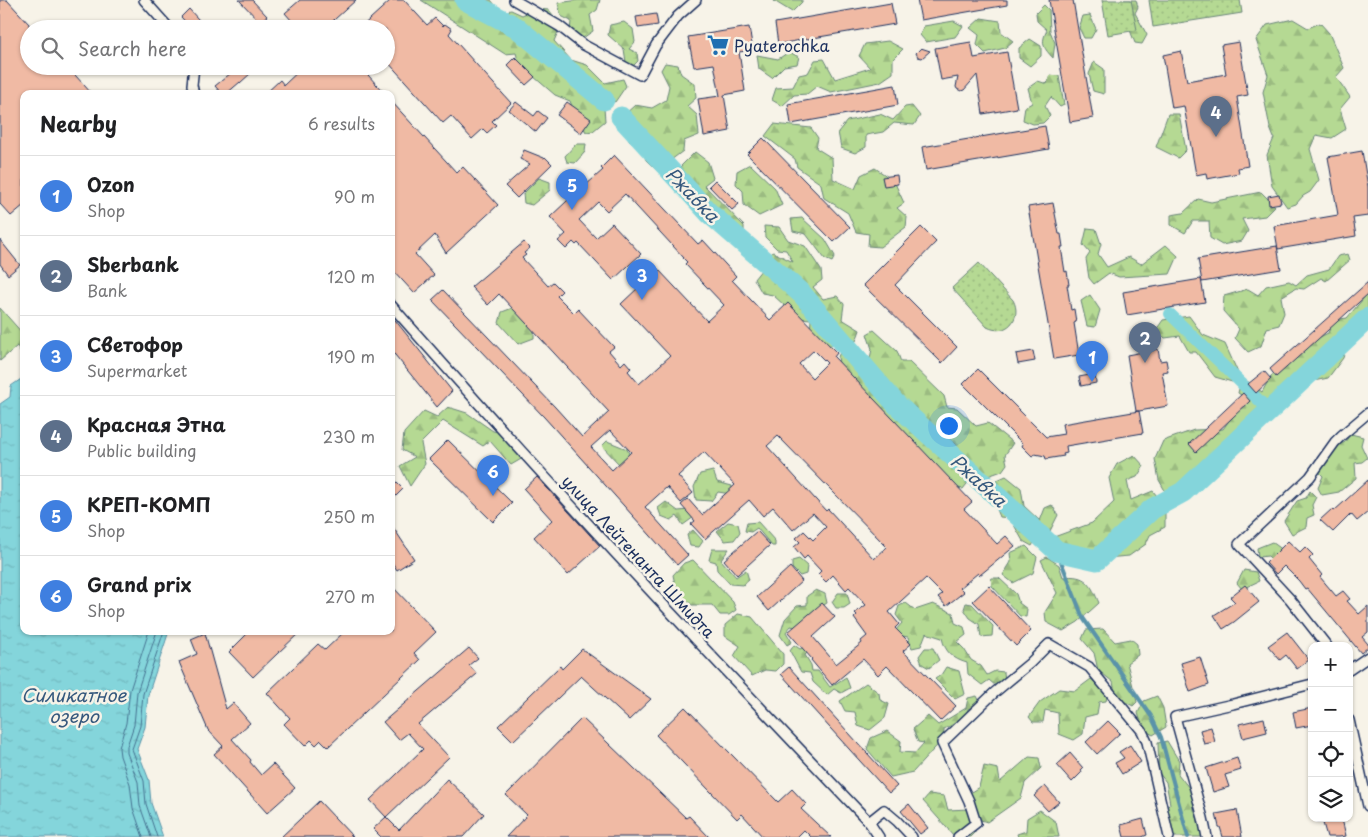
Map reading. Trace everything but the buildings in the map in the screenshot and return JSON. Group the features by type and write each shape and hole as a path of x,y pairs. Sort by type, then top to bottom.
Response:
{"street":[{"path":"144,0 162,20"},
{"path":"514,0 559,26 582,44 640,75 656,45 678,16 696,0"},
{"path":"193,75 193,90"},
{"name":"улица Лейтенанта Шмидта","path":"395,309 694,638 869,822 879,837"},
{"path":"1324,642 1290,600 1239,544 1310,477 1342,435 1368,413"},
{"path":"958,837 976,822 969,801 942,743 1049,644 1089,667 1142,732 1147,742 1169,837"},
{"path":"1353,667 1368,657"},
{"path":"1207,837 1175,717 1308,685"},
{"path":"1352,732 1368,806"},
{"path":"869,822 884,810 912,837"}],"green space":[{"path":"421,0 491,0 501,12 511,10 522,15 536,9 549,10 561,25 554,41 571,60 587,65 605,83 623,79 626,86 615,102 599,93 594,98 604,108 605,121 593,131 586,132 570,101 555,95 519,64 516,53 505,54"},
{"path":"600,0 597,10 590,15 593,31 583,38 570,32 571,21 561,16 558,3"},
{"path":"774,0 802,0 802,2 792,12"},
{"path":"1102,0 1131,0 1137,30 1108,35"},
{"path":"1123,0 1136,0 1138,7 1135,13 1147,35 1142,44 1135,43 1126,20"},
{"path":"1149,0 1240,0 1242,13 1153,27"},
{"path":"1044,5 1049,10 1050,31 1055,43 1053,58 1043,42 1047,30 1037,21 1036,13"},
{"path":"1090,15 1096,29 1091,38 1084,38 1079,28 1083,16"},
{"path":"981,18 1000,21 1001,32 1013,41 1005,48 985,53 977,45 979,35 970,28"},
{"path":"1293,19 1308,28 1320,23 1329,33 1344,68 1336,77 1350,97 1340,109 1346,129 1332,138 1316,135 1310,149 1319,180 1310,192 1303,196 1296,204 1287,207 1272,186 1267,155 1274,138 1270,128 1263,92 1268,75 1256,40 1267,25"},
{"path":"954,21 963,26 955,37 926,42 920,35 924,26"},
{"path":"624,22 633,29 635,42 629,49 637,53 638,61 633,66 626,62 624,49 608,35 610,25"},
{"path":"1030,39 1041,46 1041,56 1030,66 1019,58 1019,48"},
{"path":"888,41 903,49 893,59 893,73 880,82 831,92 817,86 807,94 794,95 782,106 772,100 776,88 793,87 799,75 808,73 815,60 824,59 835,79 870,68 859,56 865,44"},
{"path":"789,52 799,57 797,64 784,66 772,78 759,69 757,55 778,59"},
{"path":"1094,62 1104,69 1104,94 1093,91 1089,74"},
{"path":"665,63 678,65 681,74 695,84 696,98 687,106 697,115 699,135 684,141 683,151 671,160 680,167 695,152 708,162 713,178 704,185 744,226 744,236 704,204 703,196 695,193 676,173 661,175 646,160 640,146 630,142 620,126 624,115 635,105 652,108 666,100 669,86 661,70"},
{"path":"1050,75 1059,76 1064,105 1060,107 1051,97 1045,106 1050,116 1043,123 1033,124 1023,120 1025,107 1032,103 1028,88 1038,81 1047,84"},
{"path":"912,106 920,116 914,125 894,123 883,132 866,135 866,147 855,153 841,148 838,132 847,121 880,114 893,120 905,107"},
{"path":"1168,114 1179,114 1186,150 1178,158 1156,147"},
{"path":"774,124 811,128 818,138 816,148 832,158 833,179 855,189 861,175 875,168 894,181 904,203 897,208 907,217 906,227 880,247 868,246 869,234 856,232 848,213 824,198 821,184 797,167 795,159 765,136"},
{"path":"576,144 586,144 585,152 575,163 567,162 565,156"},
{"path":"750,164 775,188 782,205 759,216 744,205 743,191 736,184 737,171"},
{"path":"539,178 550,182 550,190 532,205 524,203 523,194"},
{"path":"1261,192 1275,206 1265,216 1242,219 1248,231 1242,241 1222,245 1210,238 1209,221 1193,221 1185,233 1171,225 1171,215 1183,213 1198,199 1211,202"},
{"path":"802,218 825,239 835,256 832,262 825,259 806,234 793,231 791,219"},
{"path":"764,226 779,227 788,240 805,246 821,270 822,280 813,287 823,299 837,296 844,304 842,319 860,330 856,341 843,338 834,345 820,346 810,334 811,319 798,318 773,295 762,293 754,279 762,269 764,257 773,252 793,262 786,250 777,249 765,237"},
{"path":"1087,228 1096,229 1101,244 1098,254 1107,267 1129,257 1141,264 1166,245 1178,256 1170,274 1119,277 1109,273 1094,284 1089,278 1086,259 1090,253 1083,245"},
{"path":"1348,254 1350,260 1326,281 1321,278 1304,289 1296,288 1281,297 1284,313 1279,325 1267,328 1261,346 1248,352 1235,338 1239,329 1223,311 1224,296 1248,289 1258,295 1266,286 1289,281 1296,285 1307,275 1329,269 1338,256"},
{"path":"979,263 1013,300 1016,307 1014,319 1006,328 1000,330 987,327 952,288"},
{"path":"1368,293 1368,323 1366,325 1352,325 1343,358 1328,378 1285,387 1280,398 1273,406 1264,413 1253,417 1243,433 1233,439 1225,459 1211,463 1190,491 1168,496 1159,480 1155,459 1163,441 1194,430 1223,429 1237,410 1246,406 1247,399 1238,393 1240,385 1247,381 1262,392 1271,376 1291,362 1304,345 1328,333 1334,320 1347,318"},
{"path":"1090,295 1100,310 1095,327 1087,326 1081,301"},
{"path":"515,307 534,326 534,338 518,344 499,323 502,312"},
{"path":"0,308 20,330 20,351 17,346 0,361"},
{"path":"1189,316 1203,335 1225,344 1239,375 1232,382 1215,377 1196,352 1189,352 1180,336 1165,338 1156,330 1163,320"},
{"path":"874,330 897,351 901,362 909,362 944,396 947,407 957,408 976,426 988,423 1013,443 1005,455 1007,464 1002,471 985,477 958,454 956,444 927,423 915,407 906,407 900,394 890,389 869,363 872,349 867,334"},
{"path":"842,347 858,355 888,401 969,478 970,480 963,489 948,486 865,398 862,386 841,377 838,357"},
{"path":"448,407 467,413 493,431 512,434 523,458 511,465 490,441 483,446 443,421 421,443 425,464 410,486 400,466 415,457 402,450 404,433 424,411 437,417"},
{"path":"1351,434 1363,437 1361,445 1367,458 1362,462 1355,463 1356,478 1339,492 1322,495 1318,488 1323,476 1315,468 1336,443 1344,443"},
{"path":"607,441 627,449 631,458 619,464 602,446"},
{"path":"1134,455 1144,466 1137,477 1127,481 1131,500 1153,491 1165,506 1165,527 1150,535 1146,544 1129,556 1106,558 1093,566 1065,554 1055,556 1048,548 1054,537 1092,523 1114,502 1109,478 1117,464"},
{"path":"713,471 717,482 732,486 731,494 718,492 711,501 696,500 694,487 700,474"},
{"path":"1006,476 1021,488 1024,506 1040,521 1045,508 1052,505 1058,515 1048,535 1037,537 1032,546 1023,541 1010,518 1000,517 991,494 995,481"},
{"path":"1310,491 1316,497 1312,505 1314,515 1307,518 1306,527 1292,534 1284,521 1297,501 1306,498"},
{"path":"666,502 678,511 690,510 694,517 683,525 677,516 671,520 661,516 658,508"},
{"path":"728,522 738,524 740,532 734,540 725,541 717,531"},
{"path":"758,522 775,541 775,546 772,546 757,528 751,532 745,531 747,523"},
{"path":"693,530 703,541 699,547 690,546 687,535"},
{"path":"1272,542 1287,553 1277,565 1268,556 1258,557 1257,548"},
{"path":"1026,546 1037,557 1033,573 1013,583 1003,575 1011,562 1010,553"},
{"path":"712,549 729,549 721,560 736,577 746,570 749,580 743,585 730,584 717,570 716,562 709,560"},
{"path":"1047,557 1059,565 1063,577 1077,577 1087,582 1099,603 1078,622 1063,631 1046,622 1045,612 1057,593 1041,560"},
{"path":"799,559 807,566 806,574 800,576 792,568 792,561"},
{"path":"693,560 733,602 736,610 729,615 720,615 712,605 692,605 677,593 673,575 684,563"},
{"path":"1244,570 1256,572 1259,581 1242,589 1237,583"},
{"path":"991,578 999,578 1016,594 1019,603 1027,609 1026,617 1020,616 992,586"},
{"path":"816,590 825,594 827,603 815,610 808,630 791,626 786,632 792,642 787,645 780,635 785,619 797,606 807,605 807,596"},
{"path":"838,593 847,593 850,604 844,608 836,608 832,602"},
{"path":"906,603 915,610 933,604 953,613 955,623 964,627 966,635 957,642 971,660 981,666 987,675 995,671 1004,672 1005,682 997,687 989,680 982,685 968,674 967,663 954,657 948,651 942,638 926,633 921,646 912,648 908,637 897,635 895,631 902,623 896,615 899,606"},
{"path":"966,603 972,604 993,626 992,636 981,637 979,624 970,618 964,609"},
{"path":"738,614 752,617 783,654 783,664 776,671 765,670 752,676 734,656 740,646 725,636 725,625"},
{"path":"1103,629 1115,642 1131,639 1137,644 1138,655 1127,663 1137,702 1133,706 1116,697 1113,682 1098,670 1094,653 1082,639 1086,630"},
{"path":"794,645 800,649 809,645 810,650 805,655 812,671 818,671 830,687 846,677 850,688 841,693 834,689 827,695 813,682 810,673 801,672 790,651"},
{"path":"925,648 933,648 939,660 929,668 922,664 919,656"},
{"path":"946,667 959,671 965,694 955,699 935,679 941,675"},
{"path":"1091,679 1108,693 1106,701 1099,702 1097,714 1085,717 1083,734 1074,740 1059,734 1058,713 1045,710 1043,722 1033,722 1029,717 1040,702 1059,689 1075,691"},
{"path":"866,683 879,693 880,700 889,704 885,718 870,730 858,726 855,712 845,711 840,701"},
{"path":"977,696 980,702 968,709 964,719 944,729 944,738 913,772 891,777 867,749 871,738 887,731 901,741 900,752 915,753 924,743 918,742 913,729 928,716 938,725 966,708 968,698"},
{"path":"1157,696 1163,708 1166,727 1153,735 1143,729 1138,713 1144,701"},
{"path":"1167,741 1179,761 1178,774 1193,793 1194,810 1201,828 1202,837 1175,837 1169,831 1164,810 1170,804 1166,782 1159,773 1158,743"},
{"path":"1029,757 1039,758 1041,768 1025,783 1021,798 987,822 975,818 975,832 970,837 954,836 923,801 929,794 944,796 948,810 969,809 968,794 979,787 984,766 998,769 1000,782"},
{"path":"1040,810 1056,822 1059,837 1018,837 1017,834 1026,831 1027,818"}],"water":[{"name":"Силикатное озеро","path":"20,380 20,635 168,635 148,695 145,727 137,749 149,780 151,803 163,837 0,837 0,404 10,397 11,386"}],"waterway":[{"name":"Ржавка","path":"465,0 516,27 604,100"},
{"name":"Ржавка","path":"621,117 709,213 802,294 896,404 1057,551 1097,560 1152,509 1183,492 1368,318"},
{"path":"1170,314 1270,411"},
{"path":"1057,551 1083,618 1151,716 1161,737 1188,837"}],"place":[{"name":"Pyaterochka","path":"718,45"},
{"name":"Красная Этна","path":"1216,137"},
{"name":"КРЕП-КОМП","path":"572,210"},
{"name":"Светофор","path":"642,300"},
{"name":"Sberbank","path":"1145,363"},
{"name":"Ozon","path":"1092,382"},
{"name":"Grand prix","path":"493,496"}]}
